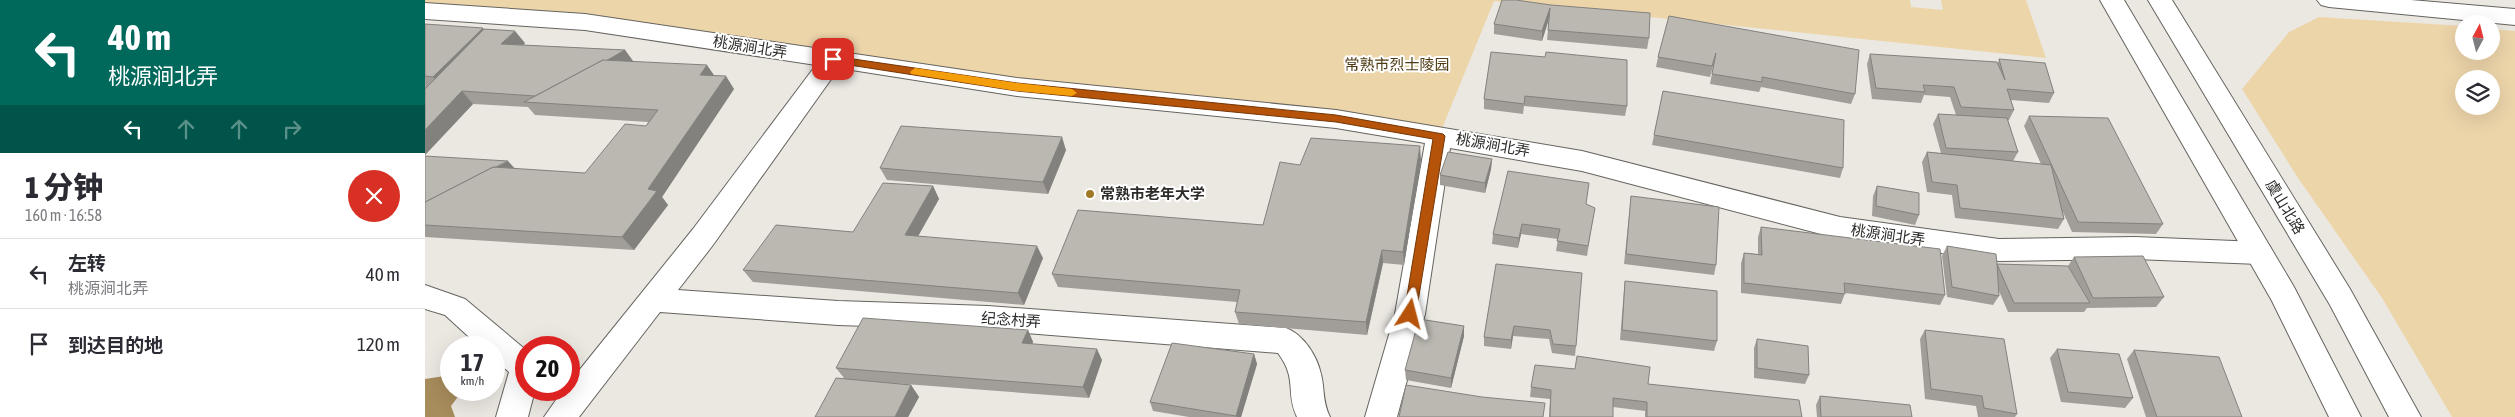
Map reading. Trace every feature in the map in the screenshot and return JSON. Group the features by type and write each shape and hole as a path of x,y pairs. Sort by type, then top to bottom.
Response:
{"main road":[{"path":"2112,0 2284,295 2345,417"},
{"name":"虞山北路","path":"2160,0 2340,297 2405,417"},
{"path":"2329,0 2515,17"},
{"name":"桃源涧北弄","path":"425,11 585,22 1017,87 1336,119 1583,161 1839,228 1999,250 2135,248 2259,253"},
{"path":"560,417 703,237 833,59"},
{"path":"1381,417 1410,314 1439,136"},
{"path":"425,297 455,306 526,368 512,417"},
{"name":"纪念村弄","path":"653,300 838,313 988,318 1286,341 1306,374 1309,411 1314,417"}],"green space":[{"name":"常熟市烈士陵园","path":"425,0 1910,0 1911,7 1943,10 1941,0 2026,0 2046,58 1494,1 1439,136 585,22 425,11"},
{"path":"2319,17 2455,25 2455,60 2500,60 2500,30 2515,31 2515,417 2452,417 2382,298 2298,178 2242,89 2289,32"}],"shaded area":[{"path":"440,377 440,401 455,401 451,406 455,417 425,417 425,379"}],"building":[{"path":"1502,0 1650,13 1649,38 1548,30 1550,8 1542,31 1494,24"},
{"path":"1669,16 1859,50 1855,94 1762,77 1762,82 1712,74 1716,53 1712,66 1658,57"},
{"path":"425,24 483,28 433,77 425,76"},
{"path":"484,29 515,31 501,44 625,50 535,96 462,91 425,130 425,89"},
{"path":"1491,52 1545,57 1546,52 1627,60 1627,106 1525,96 1524,104 1484,99"},
{"path":"1870,54 1997,62 2005,80 1999,59 2045,63 2054,93 2007,89 2014,110 1961,107 1954,87 1923,85 1925,92 1876,88"},
{"path":"603,60 707,65 700,75 726,76 648,189 657,191 622,237 425,225 425,202 493,167 585,173 625,124 646,126 658,110 524,102"},
{"path":"1663,91 1844,120 1843,168 1654,135"},
{"path":"1938,114 2007,118 2018,152 1946,148"},
{"path":"2029,116 2108,118 2163,224 2078,222"},
{"path":"901,126 1062,137 1043,182 880,168"},
{"path":"1311,138 1420,146 1403,252 1382,250 1366,322 1235,312 1240,290 1052,274 1078,210 1263,225 1280,162 1300,165"},
{"path":"1448,152 1492,159 1485,183 1440,175"},
{"path":"1927,152 2051,165 2064,219 1960,208 1957,185 1932,182"},
{"path":"425,156 508,161 425,202"},
{"path":"1508,171 1589,183 1586,204 1595,208 1588,246 1557,241 1560,229 1522,224 1519,238 1493,234"},
{"path":"883,183 933,186 905,235 1037,246 1018,293 743,270 776,225 853,232"},
{"path":"1877,186 1919,193 1919,215 1876,206"},
{"path":"1631,196 1719,207 1716,265 1626,254"},
{"path":"1761,227 1940,249 1945,295 1844,283 1845,294 1744,283 1744,253 1762,255"},
{"path":"1947,246 1996,254 1999,296 1952,287"},
{"path":"2143,256 2164,297 2093,298 2074,257"},
{"path":"1496,264 1582,273 1576,346 1553,344 1550,330 1514,326 1511,340 1484,337"},
{"path":"1997,264 2068,266 2090,303 2014,303"},
{"path":"1625,281 1717,291 1717,341 1622,330"},
{"path":"863,318 1028,330 1022,343 1097,349 1083,387 836,368"},
{"path":"1419,319 1464,326 1451,378 1405,370"},
{"path":"1925,330 2004,339 2017,414 1984,408 1982,396 1931,389"},
{"path":"1757,339 1808,346 1809,375 1757,368"},
{"path":"1172,343 1254,354 1236,416 1150,402"},
{"path":"2057,349 2119,354 2133,398 2068,392"},
{"path":"2134,350 2219,357 2242,417 2157,417"},
{"path":"1577,356 1650,367 1648,384 1799,400 1802,417 1647,417 1647,402 1613,398 1613,417 1550,417 1551,390 1531,387 1535,365 1575,369"},
{"path":"836,378 911,385 895,417 815,417"},
{"path":"1406,385 1482,397 1545,403 1543,417 1399,417"},
{"path":"1820,396 1910,405 1912,417 1821,417"}],"slow traffic":[{"path":"915,72 1072,93"}],"place":[{"name":"常熟市老年大学","path":"1090,194"}],"route":[{"path":"833,59 1017,87 1336,119 1439,136 1410,314"}]}
